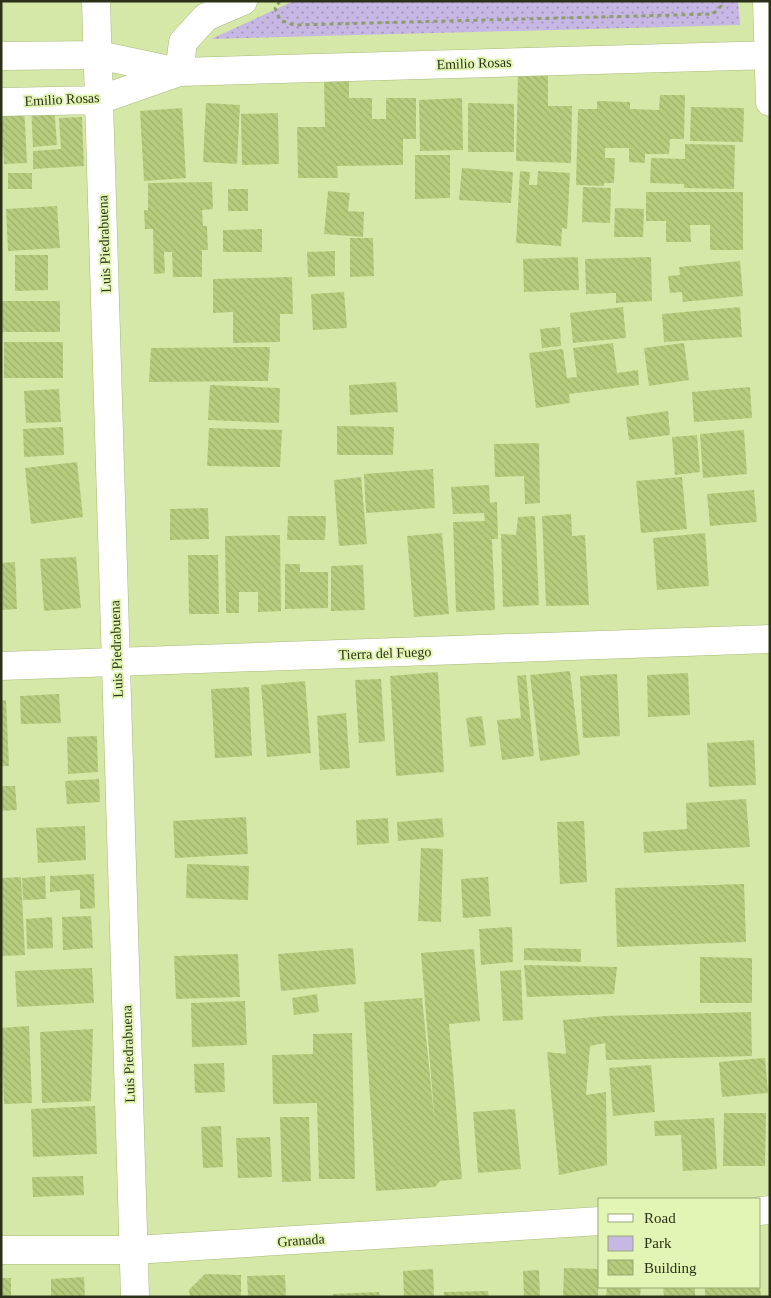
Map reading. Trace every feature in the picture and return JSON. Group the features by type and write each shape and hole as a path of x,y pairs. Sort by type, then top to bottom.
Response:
{"street":[{"name":"Luis Piedrabuena","path":"96,1 135,1297"},
{"path":"179,72 183,42 206,17 243,1"},
{"path":"767,1 770,102"},
{"name":"Emilio Rosas","path":"1,56 98,55 179,72 769,55"},
{"name":"Emilio Rosas","path":"1,102 99,100 179,72"},
{"name":"Tierra del Fuego","path":"1,666 770,639"},
{"name":"Granada","path":"1,1250 134,1250 598,1221"}],"path":[{"path":"280,1 275,8 280,20 294,25 714,14 721,6 721,1"}],"green space":[{"path":"294,1 738,1 740,25 211,39"}],"building":[{"path":"518,74 548,74 548,106 572,106 571,163 516,161"},
{"path":"324,79 349,79 349,98 372,98 372,119 386,119 386,98 416,98 416,139 403,139 403,165 337,166 338,178 298,178 297,127 325,127"},
{"path":"660,95 685,95 684,139 670,139 669,154 645,154 645,163 629,162 629,148 605,148 605,158 615,158 614,183 604,183 604,186 576,185 578,109 597,109 597,101 630,102 630,109 659,110"},
{"path":"462,98 463,150 420,151 419,100"},
{"path":"206,103 240,105 237,164 203,162"},
{"path":"468,103 514,104 514,152 468,152"},
{"path":"24,105 27,163 4,164 3,148 1,148 1,106"},
{"path":"54,106 57,145 33,147 31,107"},
{"path":"691,107 744,108 743,142 690,141"},
{"path":"182,108 186,178 144,181 140,111"},
{"path":"278,113 279,164 242,165 241,114"},
{"path":"82,117 84,166 33,169 33,151 61,149 59,118"},
{"path":"685,144 735,145 734,189 684,188 684,184 650,183 651,158 685,159"},
{"path":"415,155 450,155 450,198 415,199"},
{"path":"462,168 513,172 511,203 459,200"},
{"path":"520,171 530,172 529,185 537,185 538,171 570,173 567,229 562,228 561,246 516,243"},
{"path":"8,173 32,173 32,189 8,189"},
{"path":"212,182 213,209 202,210 203,226 207,226 208,250 202,250 202,277 173,277 172,252 164,252 165,273 154,274 153,229 145,229 144,210 148,210 148,183"},
{"path":"583,187 611,188 610,223 582,222"},
{"path":"228,189 248,189 248,211 228,211"},
{"path":"328,191 350,193 348,211 364,212 363,237 324,234"},
{"path":"646,192 743,192 743,250 710,250 710,225 690,225 691,242 666,242 666,221 646,221"},
{"path":"57,206 60,248 8,251 6,209"},
{"path":"615,208 644,209 643,237 614,237"},
{"path":"262,229 262,252 223,252 223,230"},
{"path":"350,238 373,238 374,276 350,277"},
{"path":"335,251 335,276 308,277 307,252"},
{"path":"15,255 48,255 48,290 15,291"},
{"path":"578,257 579,290 524,292 523,259"},
{"path":"651,257 652,301 616,303 616,293 586,294 585,259"},
{"path":"740,261 743,296 683,302 682,292 670,293 668,276 680,275 679,267"},
{"path":"292,277 293,314 280,314 280,342 233,343 233,312 213,313 213,279"},
{"path":"344,292 347,328 313,330 311,294"},
{"path":"1,301 60,301 60,332 1,332"},
{"path":"623,307 626,338 573,343 570,313"},
{"path":"740,307 742,337 664,342 662,314"},
{"path":"560,327 561,346 542,348 540,329"},
{"path":"4,342 63,342 63,378 4,378"},
{"path":"613,343 617,373 638,370 639,385 569,394 570,403 536,408 529,353 563,349 567,378 577,377 573,348"},
{"path":"684,343 689,380 649,386 644,348"},
{"path":"270,347 268,381 149,382 151,348"},
{"path":"396,382 398,412 350,415 349,385"},
{"path":"210,385 280,388 279,423 208,420"},
{"path":"750,387 752,418 694,422 692,392"},
{"path":"59,389 61,422 26,423 24,391"},
{"path":"668,411 670,435 629,440 626,417"},
{"path":"337,426 394,427 393,455 337,455"},
{"path":"63,427 64,455 24,457 23,429"},
{"path":"209,428 282,430 280,467 207,466"},
{"path":"744,430 747,474 703,478 700,434"},
{"path":"697,435 700,472 675,475 672,437"},
{"path":"539,443 540,503 525,504 524,476 495,477 494,444"},
{"path":"77,462 83,517 31,524 25,468"},
{"path":"433,469 435,508 366,513 364,474"},
{"path":"361,477 367,544 339,546 334,480"},
{"path":"682,477 687,529 641,533 636,481"},
{"path":"489,485 490,503 497,502 498,539 492,539 495,610 456,612 453,522 485,521 484,513 453,514 451,487"},
{"path":"754,490 757,522 710,526 707,494"},
{"path":"208,508 209,539 170,540 170,509"},
{"path":"571,514 572,536 585,535 589,605 546,606 542,516"},
{"path":"288,516 326,516 325,540 287,540"},
{"path":"535,516 539,605 503,607 501,534 516,535 518,517"},
{"path":"442,533 449,614 414,617 407,536"},
{"path":"705,533 709,586 657,590 653,538"},
{"path":"280,535 281,611 258,612 258,592 239,592 239,613 226,613 225,536"},
{"path":"188,555 218,555 219,614 189,614"},
{"path":"76,557 81,608 44,611 40,559"},
{"path":"15,562 17,609 1,610 1,563"},
{"path":"285,564 300,564 300,572 328,572 328,608 285,609"},
{"path":"363,565 365,610 331,611 331,566"},
{"path":"570,671 580,755 540,761 530,675"},
{"path":"438,672 444,772 396,776 390,676"},
{"path":"688,673 690,715 648,717 647,675"},
{"path":"617,674 620,736 583,738 580,676"},
{"path":"526,675 534,756 502,760 497,720 521,718 517,676"},
{"path":"381,679 385,741 359,743 355,680"},
{"path":"305,681 311,753 267,757 261,685"},
{"path":"249,687 252,756 215,758 211,689"},
{"path":"59,694 61,723 21,724 20,696"},
{"path":"6,700 9,766 1,766 1,701"},
{"path":"346,713 350,768 320,770 317,716"},
{"path":"482,716 486,745 470,747 466,718"},
{"path":"97,736 98,772 68,774 67,737"},
{"path":"754,740 756,785 709,787 707,743"},
{"path":"99,779 100,802 67,804 65,781"},
{"path":"1,786 15,786 17,810 1,811"},
{"path":"746,799 750,847 644,853 643,832 687,829 686,803"},
{"path":"246,817 248,854 175,858 173,821"},
{"path":"388,818 389,843 357,845 356,820"},
{"path":"442,818 444,837 398,841 397,822"},
{"path":"584,821 587,882 560,884 557,822"},
{"path":"85,826 86,860 38,863 36,828"},
{"path":"421,848 443,849 441,922 418,921"},
{"path":"187,864 249,866 248,900 186,898"},
{"path":"94,874 95,908 80,909 80,890 50,892 50,876"},
{"path":"45,876 46,899 23,900 22,878"},
{"path":"21,877 25,955 1,956 1,878"},
{"path":"488,877 491,916 463,918 461,879"},
{"path":"744,884 746,942 617,947 615,888"},
{"path":"91,916 93,948 63,950 62,917"},
{"path":"52,917 53,948 27,949 26,919"},
{"path":"512,927 513,962 481,965 479,929"},
{"path":"353,948 356,984 281,991 278,954"},
{"path":"524,948 581,949 581,962 524,960"},
{"path":"474,949 480,1021 449,1024 462,1179 440,1181 435,1187 376,1191 364,1002 422,998 435,1125 421,953"},
{"path":"238,954 240,997 176,999 174,956"},
{"path":"700,957 752,958 752,1003 700,1003"},
{"path":"524,965 617,967 614,994 527,997"},
{"path":"92,968 94,1003 17,1007 15,971"},
{"path":"521,970 523,1020 503,1021 500,971"},
{"path":"317,994 319,1012 294,1015 292,998"},
{"path":"245,1001 247,1045 192,1047 191,1003"},
{"path":"751,1012 752,1056 606,1060 605,1043 590,1046 586,1095 606,1092 607,1165 559,1175 547,1052 566,1054 563,1020 605,1016"},
{"path":"29,1026 32,1103 4,1104 1,1028"},
{"path":"93,1029 91,1101 42,1103 40,1032"},
{"path":"352,1033 355,1179 319,1179 317,1103 273,1104 272,1055 313,1054 313,1034"},
{"path":"765,1058 768,1093 722,1097 719,1062"},
{"path":"224,1063 225,1092 195,1093 194,1064"},
{"path":"651,1065 655,1112 613,1116 609,1068"},
{"path":"95,1106 97,1154 33,1157 31,1109"},
{"path":"515,1109 521,1169 478,1173 473,1112"},
{"path":"724,1113 766,1113 765,1166 723,1166"},
{"path":"280,1117 309,1117 311,1181 282,1182"},
{"path":"714,1118 717,1169 683,1171 681,1135 655,1136 654,1121"},
{"path":"221,1126 223,1167 203,1168 201,1127"},
{"path":"270,1137 272,1177 238,1178 236,1138"},
{"path":"83,1176 84,1195 33,1197 32,1177"},
{"path":"564,1268 598,1269 598,1297 563,1297"},
{"path":"433,1269 434,1297 404,1297 403,1271"},
{"path":"539,1270 540,1297 524,1297 523,1271"},
{"path":"205,1274 241,1275 241,1297 190,1297 189,1290"},
{"path":"285,1275 286,1297 248,1297 247,1276"},
{"path":"84,1277 85,1297 51,1297 51,1279"},
{"path":"1,1278 11,1278 11,1297 1,1297"},
{"path":"607,1288 641,1288 640,1297 606,1297"},
{"path":"663,1288 695,1288 695,1297 664,1297"},
{"path":"705,1288 760,1288 761,1297 705,1297"},
{"path":"488,1291 489,1297 444,1297 444,1292"},
{"path":"379,1292 380,1297 333,1297 333,1294"}]}
